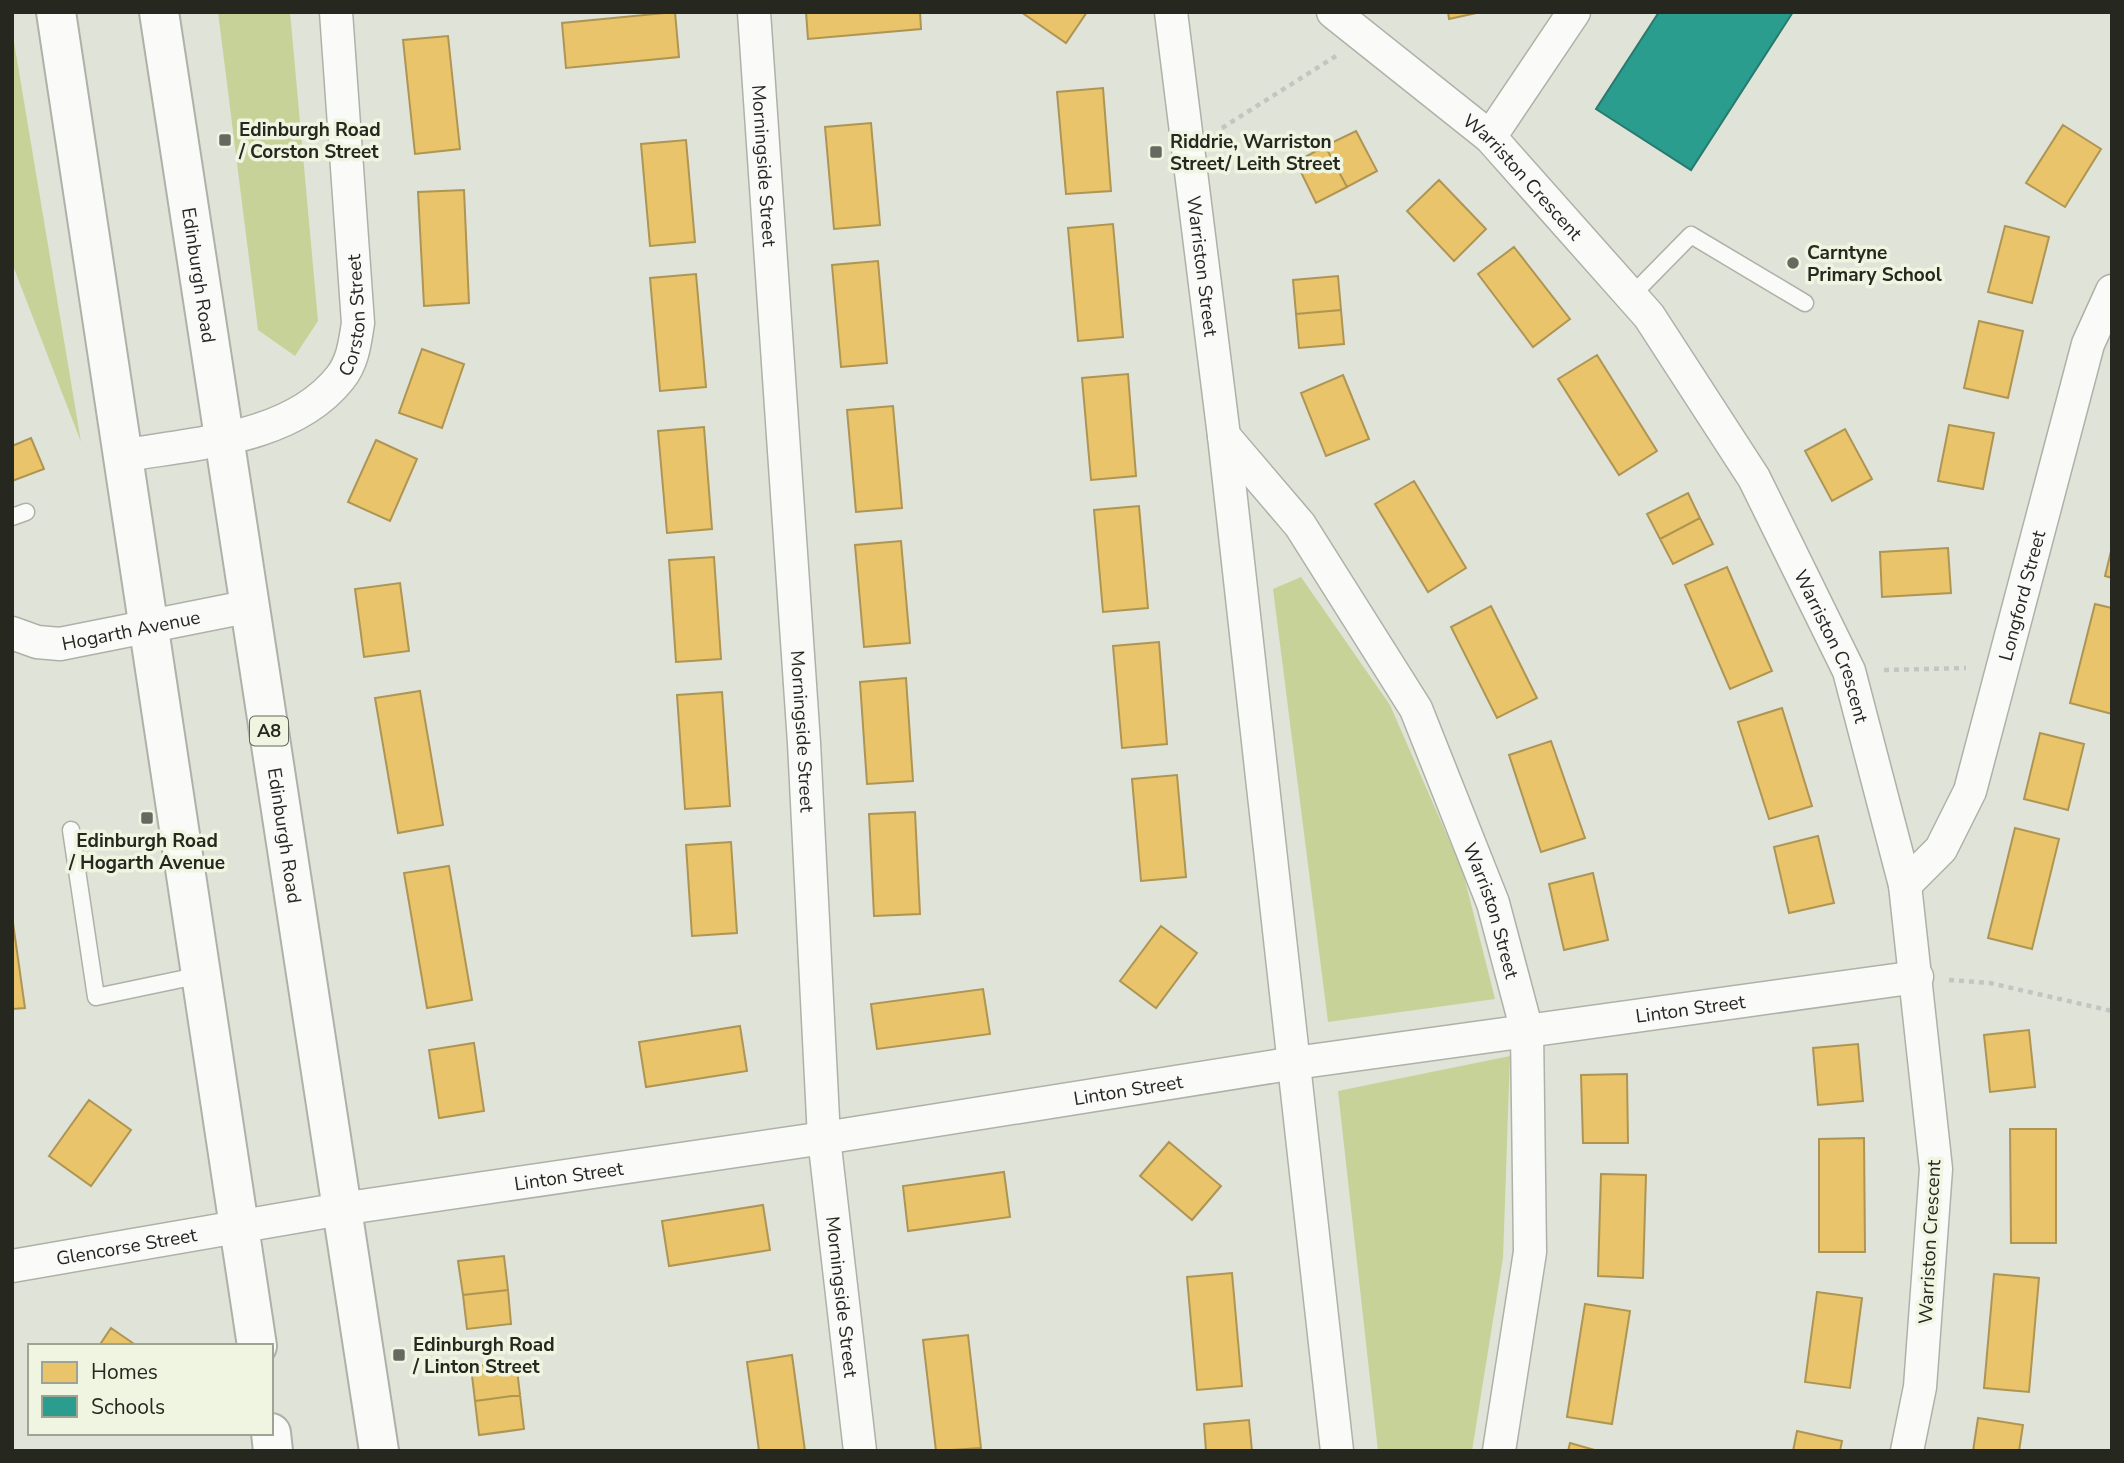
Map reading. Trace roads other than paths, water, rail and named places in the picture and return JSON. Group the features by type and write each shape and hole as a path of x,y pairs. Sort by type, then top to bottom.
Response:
{"main road":[{"path":"56,12 257,1344"},
{"name":"Edinburgh Road","path":"159,12 379,1451"}],"street":[{"name":"Corston Street","path":"121,456 265,427 313,402 340,378 354,352 358,323 336,12"},
{"name":"Morningside Street","path":"754,12 804,743 824,1138 860,1451"},
{"name":"Warriston Street","path":"1171,12 1224,436 1337,1451"},
{"name":"Warriston Crescent","path":"1333,12 1490,137 1649,316 1754,478 1849,671 1905,885 1936,1169 1920,1387 1907,1451"},
{"path":"1490,137 1574,12"},
{"name":"Longford Street","path":"1905,885 1941,849 1970,791 2088,344 2112,291"},
{"name":"Warriston Street","path":"1224,436 1300,525 1416,709 1493,904 1527,1031 1530,1252 1499,1451"},
{"name":"Hogarth Avenue","path":"12,633 37,642 60,643 251,606"},
{"name":"Linton Street","path":"238,1226 824,1138 1294,1063 1917,977"},
{"name":"Glencorse Street","path":"12,1266 238,1226"}],"lane":[{"path":"1631,296 1691,236 1805,303"},
{"path":"71,830 96,997 201,975"}],"place":[{"name":"Edinburgh Road / Corston Street","path":"225,140"},
{"name":"Riddrie, Warriston Street/ Leith Street","path":"1156,152"},
{"name":"Carntyne Primary School","path":"1793,263"},
{"name":"Edinburgh Road / Hogarth Avenue","path":"147,818"},
{"name":"Edinburgh Road / Linton Street","path":"399,1355"}]}
